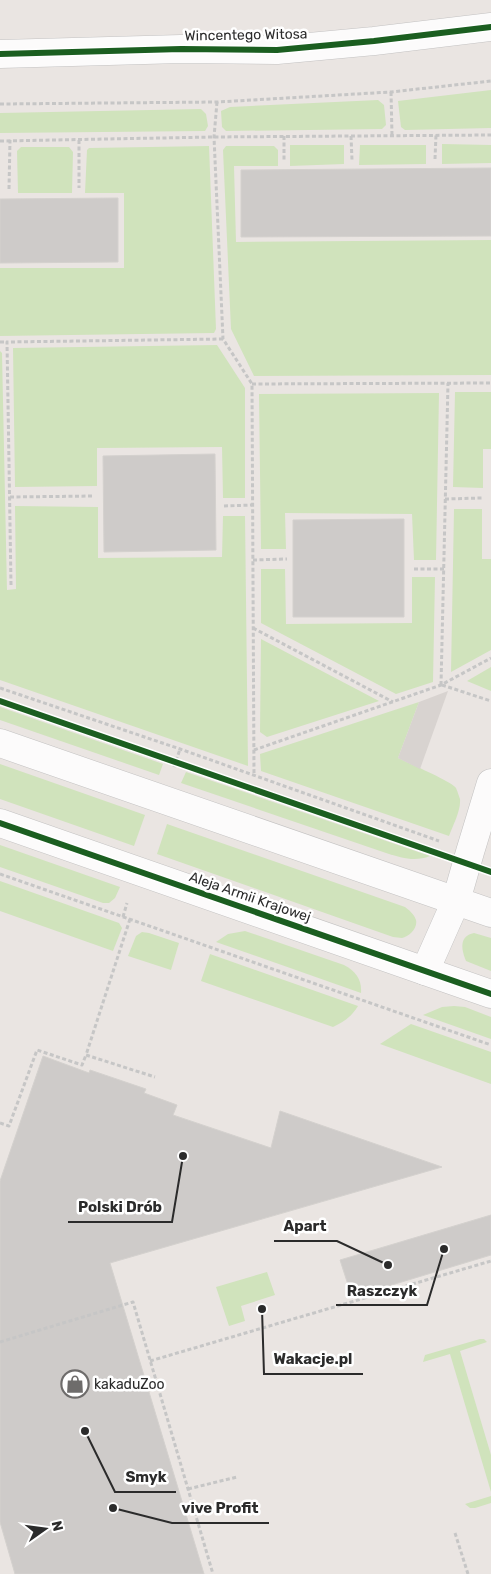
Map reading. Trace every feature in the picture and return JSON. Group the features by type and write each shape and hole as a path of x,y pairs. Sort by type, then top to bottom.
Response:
{"street":[{"name":"Wincentego Witosa","path":"0,54 180,49 277,50 491,27"},
{"path":"0,743 491,913"},
{"path":"425,971 456,901 491,783"},
{"name":"Aleja Armii Krajowej","path":"0,824 491,994"}],"path":[{"path":"0,104 216,102 391,92 491,81"},
{"path":"391,92 392,136"},
{"path":"216,102 214,137 223,339 252,384 254,775"},
{"path":"435,159 436,135"},
{"path":"0,141 284,136 491,135"},
{"path":"284,136 284,160"},
{"path":"351,136 352,160"},
{"path":"9,189 10,140"},
{"path":"79,140 79,188"},
{"path":"0,342 223,339"},
{"path":"8,342 11,585"},
{"path":"252,384 491,383"},
{"path":"441,685 448,384"},
{"path":"10,497 94,496"},
{"path":"445,499 482,498"},
{"path":"224,506 252,505"},
{"path":"253,560 287,559"},
{"path":"414,569 444,569"},
{"path":"253,627 394,702"},
{"path":"254,750 441,685 491,658"},
{"path":"441,685 491,702"},
{"path":"0,688 254,775 470,852"},
{"path":"166,758 184,765"},
{"path":"0,874 491,1046"},
{"path":"0,1123 9,1126 36,1050 82,1065 130,919"},
{"path":"86,1054 155,1077"},
{"path":"150,1361 491,1261"},
{"path":"0,1342 133,1302 213,1574"},
{"path":"188,1489 237,1477"},
{"path":"455,1533 468,1574"}],"green space":[{"path":"491,90 491,128 405,130 401,127 398,101"},
{"path":"378,100 384,105 386,125 382,129 226,131 222,127 221,111 230,107"},
{"path":"201,109 206,114 208,126 205,131 0,133 0,113"},
{"path":"442,144 491,145 491,163 442,164"},
{"path":"290,145 344,145 344,164 290,166"},
{"path":"360,145 426,145 426,164 359,165"},
{"path":"209,146 216,329 214,333 0,336 0,268 124,268 124,193 85,193 87,150 89,148"},
{"path":"226,146 274,146 278,150 278,166 234,166 236,242 491,240 491,375 254,376 231,329 223,150"},
{"path":"21,147 69,147 73,152 72,193 18,193 17,151"},
{"path":"217,345 245,388 245,498 223,498 222,447 97,448 97,486 15,487 13,348"},
{"path":"0,351 2,353 7,590 16,589 15,506 98,507 98,558 222,557 223,516 245,516 248,766 0,680"},
{"path":"455,392 491,392 491,449 483,449 483,488 453,487"},
{"path":"439,393 436,560 414,560 412,514 285,513 286,549 261,549 259,394"},
{"path":"454,509 482,509 482,559 491,559 491,650 451,672"},
{"path":"261,569 285,569 286,624 412,623 412,577 435,577 433,682 396,694 261,623"},
{"path":"261,639 379,701 267,737 260,732"},
{"path":"491,667 491,691 467,681"},
{"path":"419,702 398,758 438,777 456,788 460,804 449,836 261,771 260,754"},
{"path":"0,707 163,764 159,775 0,720"},
{"path":"0,764 145,815 134,846 0,799"},
{"path":"186,772 430,856 414,859 392,855 181,783"},
{"path":"167,824 405,907 415,918 416,926 405,937 393,937 157,854"},
{"path":"0,845 120,887 115,898 109,903 103,903 0,867"},
{"path":"0,881 119,923 122,928 113,951 0,911"},
{"path":"245,931 344,965 357,976 361,993 216,942 228,934"},
{"path":"142,932 179,943 171,970 128,956 136,936"},
{"path":"474,933 491,938 491,971 466,961 462,944 466,937"},
{"path":"210,954 358,1006 353,1013 333,1027 201,981"},
{"path":"442,1007 465,1007 491,1017 491,1039 423,1015"},
{"path":"411,1024 491,1052 491,1084 380,1044"},
{"path":"267,1272 275,1295 241,1306 245,1321 229,1326 216,1287"},
{"path":"484,1339 487,1342 460,1351 491,1455 491,1492 450,1354 423,1362 425,1355"},
{"path":"491,1496 491,1503 475,1508 470,1508 465,1504"}],"shaded area":[{"path":"448,691 420,769 398,758 419,702"}],"building":[{"path":"491,168 491,236 241,237 241,170"},
{"path":"118,198 118,262 0,263 0,199"},
{"path":"215,454 216,550 104,552 103,456"},
{"path":"404,519 404,617 293,617 293,520"},
{"path":"43,1056 89,1073 90,1070 146,1089 144,1093 177,1105 173,1115 271,1148 280,1111 442,1167 110,1263 204,1574 15,1574 0,1522 0,1181"},
{"path":"491,1215 491,1255 352,1297 340,1260"}],"cycle path":[{"path":"0,54 181,49 277,50 491,27"},
{"path":"0,701 491,872"},
{"path":"0,823 491,994"}],"place":[{"name":"Polski Drób","path":"183,1156"},
{"name":"Raszczyk","path":"444,1249"},
{"name":"Apart","path":"388,1265"},
{"name":"Wakacje.pl","path":"262,1309"},
{"name":"kakaduZoo","path":"75,1384"},
{"name":"Smyk","path":"85,1431"},
{"name":"vive Profit","path":"113,1508"}]}
